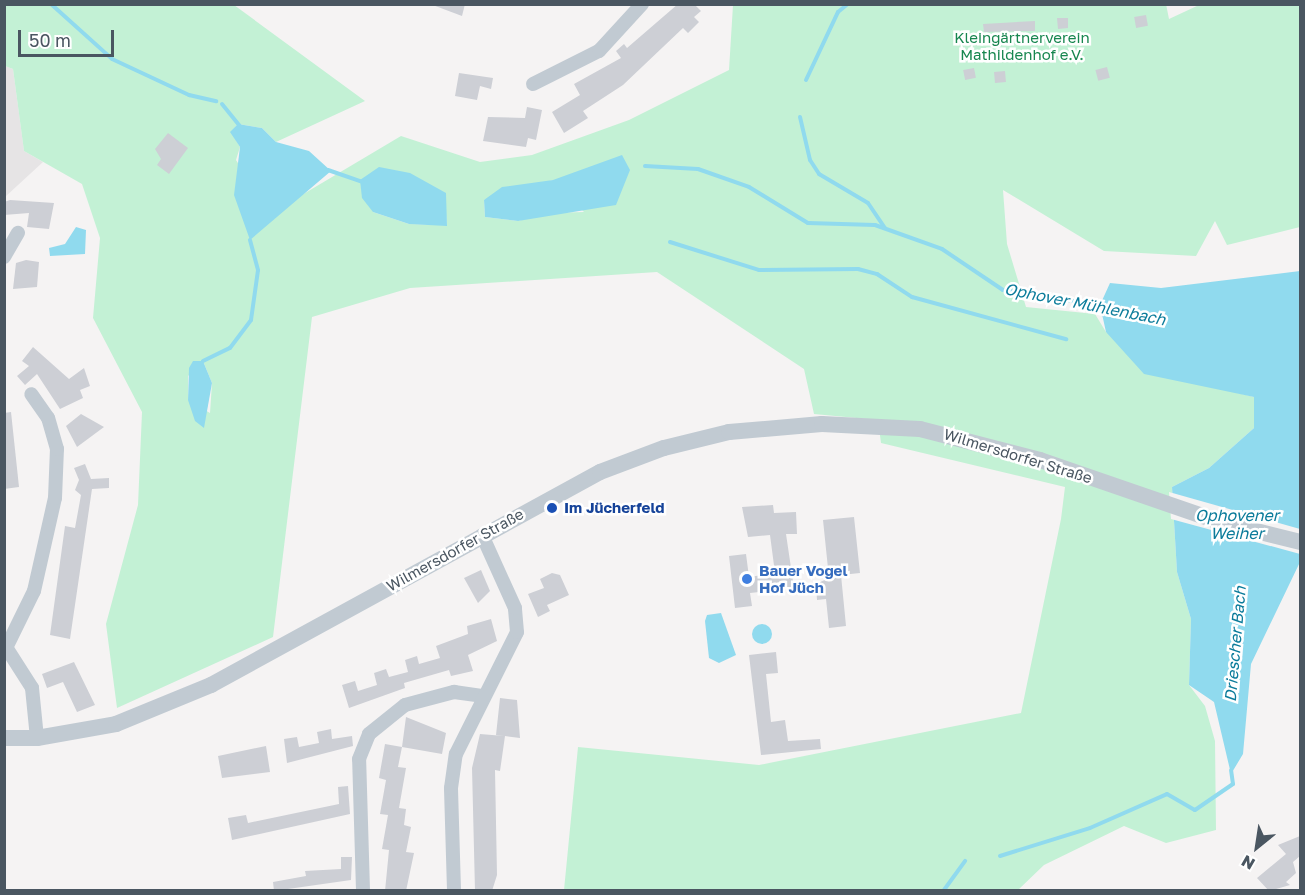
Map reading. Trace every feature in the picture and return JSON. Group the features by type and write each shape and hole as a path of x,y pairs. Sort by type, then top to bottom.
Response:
{"street":[{"path":"533,84 599,51 642,4"},
{"path":"4,257 18,233"},
{"path":"31,394 48,418 57,449 55,498 34,591 6,645 32,688 38,738"},
{"name":"Wilmersdorfer Straße","path":"4,738 38,738 116,724 211,685 600,472 664,448 793,425 920,429 970,439 1217,521 1300,542"},
{"path":"454,891 452,772 482,696 510,651 517,623 482,535"},
{"path":"363,891 359,759 369,734 405,705 454,692 482,696"}],"shaded area":[{"path":"5,66 13,69 24,151 43,162 5,197"}],"green space":[{"name":"Kleingärtnerverein Mathildenhof e.V.","path":"1166,4 1169,19 1199,5 1300,5 1300,227 1227,245 1215,221 1196,256 1104,251 1003,190 1007,244 1026,307 1095,314 1106,332 1202,384 1254,397 1254,428 1209,468 1172,487 1177,572 1191,619 1189,685 1205,706 1215,741 1216,830 1166,843 1124,826 1044,865 1018,890 564,890 578,747 759,765 1021,713 1061,519 1065,487 881,443 878,420 814,414 804,369 657,272 410,288 312,317 273,637 117,708 106,624 138,505 142,412 93,318 100,238 82,184 24,151 13,69 5,66 5,5 234,5 365,101 276,142 262,128 238,124 231,132 240,147 236,160 274,219 290,202 401,136 480,162 532,155 629,120 729,70 733,5","holes":["553,180 584,212 547,213 518,221 485,217 484,200","373,212 446,215 447,225 409,224","203,361 212,383 210,413 188,400 188,376"]}],"water":[{"path":"238,124 262,128 276,142 309,151 331,171 250,240 234,195 240,147 230,132"},
{"path":"622,155 630,170 616,205 518,221 485,217 484,200 502,187 553,180"},
{"path":"379,167 410,173 446,193 447,226 409,224 373,212 362,198 360,180"},
{"path":"76,227 86,230 85,254 50,256 49,248 65,244"},
{"name":"Ophovener Weiher","path":"1300,271 1300,562 1251,664 1243,754 1231,774 1214,702 1189,685 1191,619 1177,572 1172,487 1209,468 1254,428 1254,397 1144,374 1106,332 1100,305 1110,283 1161,288"},
{"path":"193,361 203,361 212,383 204,428 195,421 188,400 189,368"},
{"path":"721,613 736,655 719,663 709,658 705,621 707,615"},
{"path":"762,624 769,627 772,634 769,641 762,644 755,641 752,634 755,627"}],"pier":[{"path":"1169,492 1300,529 1300,554 1171,519"}],"building":[{"path":"430,4 465,4 462,16"},
{"path":"678,4 694,4 701,11 694,17 699,22 688,33 683,28 623,85 583,111 588,118 564,133 552,112 580,95 574,84 621,58 616,51 624,44 627,48"},
{"path":"1146,15 1148,26 1136,28 1134,17"},
{"path":"1057,18 1068,18 1068,28 1058,29"},
{"path":"1035,21 1035,31 984,32 983,24"},
{"path":"1107,67 1110,78 1098,81 1095,70"},
{"path":"974,68 976,78 965,80 963,70"},
{"path":"1005,71 1006,82 995,83 994,72"},
{"path":"459,73 493,78 491,89 480,86 477,100 455,96"},
{"path":"527,107 542,110 536,140 528,138 526,147 483,141 488,117 525,118"},
{"path":"168,133 188,148 169,174 157,165 161,159 155,149"},
{"path":"10,200 54,203 49,229 27,227 29,213 4,215 4,202"},
{"path":"26,260 39,262 37,287 13,289 16,263"},
{"path":"33,347 69,379 84,368 90,386 80,390 83,398 60,409 37,374 25,385 17,376 29,366 22,361"},
{"path":"11,412 19,487 4,489 4,413"},
{"path":"81,414 104,427 77,447 66,426"},
{"path":"85,464 91,479 109,478 109,488 92,489 70,639 50,635 65,526 75,528 81,495 75,490 79,480 74,468"},
{"path":"773,505 774,513 796,512 797,534 786,534 794,588 750,593 752,606 735,608 729,556 746,554 749,577 775,573 770,535 748,537 742,507"},
{"path":"854,517 860,573 841,575 846,626 829,628 826,599 817,600 816,584 829,578 823,520"},
{"path":"481,570 490,591 478,603 464,578"},
{"path":"552,573 560,575 569,595 547,605 550,611 538,617 528,594 544,588 540,579"},
{"path":"491,619 497,641 468,655 473,671 451,676 449,670 404,683 405,688 349,708 342,685 355,681 358,691 377,685 374,673 386,669 389,677 408,672 405,660 417,656 419,664 440,658 436,646 468,634 467,626"},
{"path":"776,652 778,673 766,674 771,722 785,720 788,741 820,739 821,749 761,755 749,655"},
{"path":"74,662 95,705 77,712 63,682 47,688 42,674"},
{"path":"500,698 517,700 520,738 505,736 500,771 495,770 497,875 492,891 475,891 472,768 480,734 504,736 496,735"},
{"path":"406,717 446,733 442,754 402,747"},
{"path":"331,729 332,739 352,736 353,746 287,763 284,739 297,737 299,747 319,743 317,732"},
{"path":"385,744 402,747 398,767 406,768 399,808 406,809 404,825 411,827 406,852 414,853 406,891 385,891 389,850 382,849 388,815 380,814 386,780 379,778"},
{"path":"266,746 270,772 222,778 218,756"},
{"path":"348,786 350,814 232,840 228,818 246,815 248,823 339,804 338,787"},
{"path":"1300,836 1300,856 1293,862 1296,873 1286,882 1290,885 1269,891 1257,878 1286,854 1278,845"},
{"path":"341,857 352,857 351,880 274,891 273,882 306,876 305,871 341,869"}],"waterway":[{"name":"Ophover Mühlenbach","path":"51,4 112,59 189,95 216,101"},
{"path":"806,80 838,12 848,4"},
{"name":"Ophover Mühlenbach","path":"222,104 240,126"},
{"path":"800,117 810,160 819,174 868,203 885,228"},
{"name":"Ophover Mühlenbach","path":"645,166 698,169 749,187 808,223 875,225 942,249 1003,290 1105,306"},
{"path":"328,170 363,182"},
{"path":"203,361 230,348 251,320 258,270 250,240"},
{"path":"670,242 759,270 858,269 877,274 912,297 1066,339"},
{"name":"Driescher Bach","path":"1000,856 1090,828 1167,794 1195,810 1233,784 1231,770"},
{"name":"Driescher Bach","path":"944,890 965,861"}],"place":[{"name":"Im Jücherfeld","path":"552,508"},
{"name":"Bauer Vogel Hof Jüch","path":"747,579"}]}
